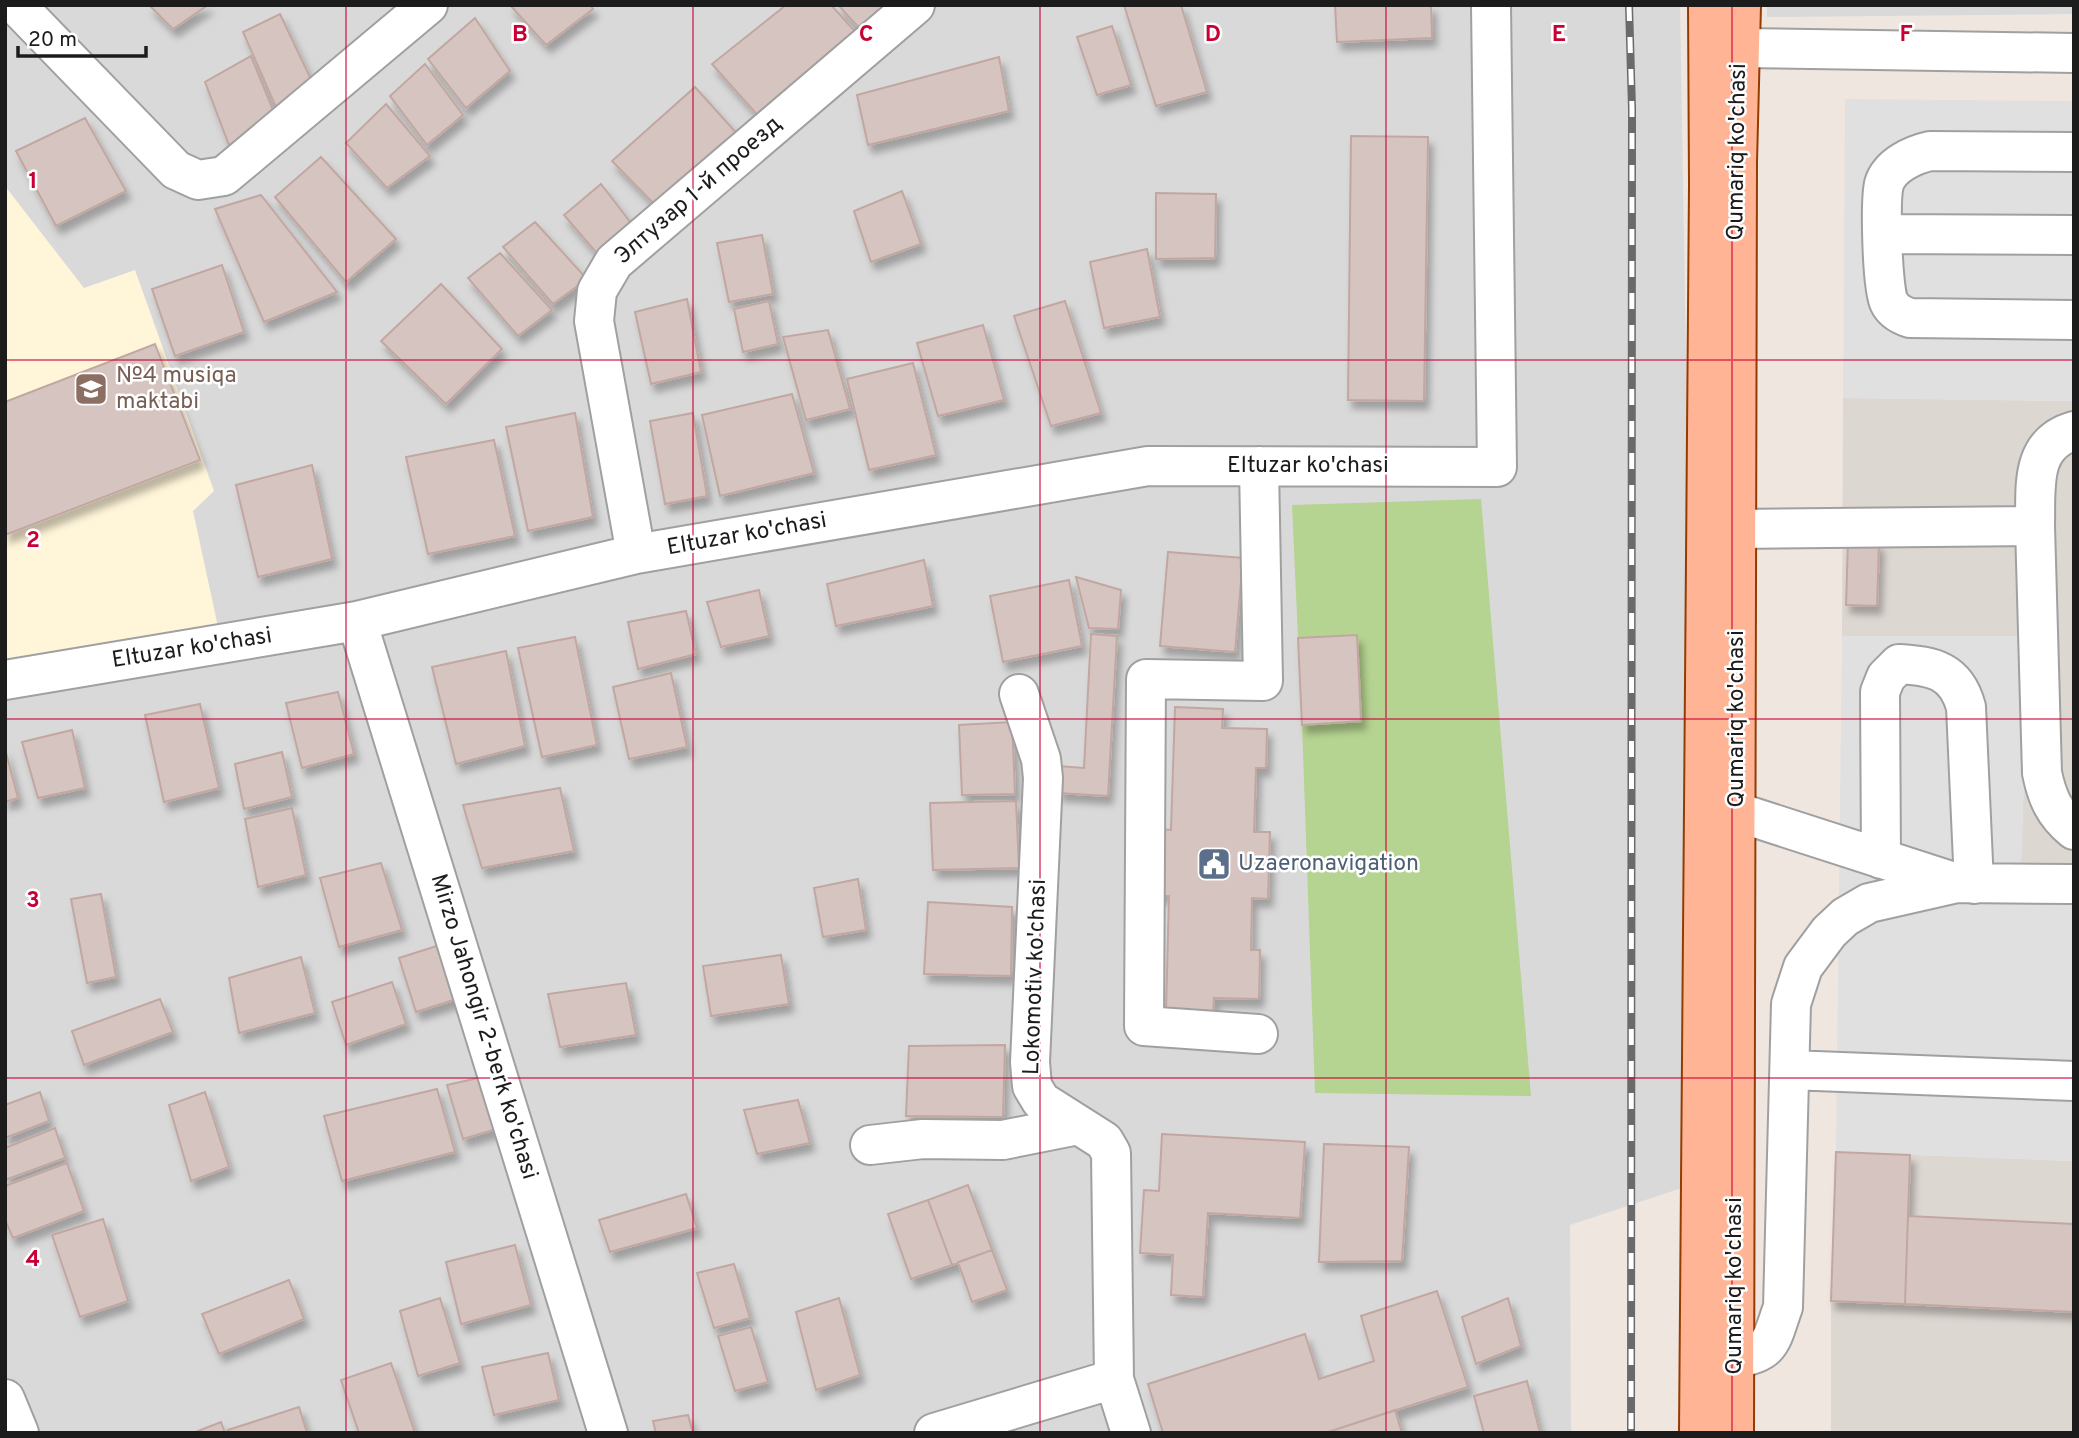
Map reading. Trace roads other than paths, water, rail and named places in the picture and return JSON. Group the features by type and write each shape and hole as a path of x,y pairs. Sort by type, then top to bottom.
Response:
{"main road":[{"name":"Qumariq ko'chasi","path":"1708,5 1724,49 1737,163 1734,1433"},
{"name":"Qumariq ko'chasi","path":"1699,1433 1724,49 1741,5"}],"street":[{"path":"16,5 176,170 198,180 225,176 428,5"},
{"name":"Элтузар 1-й проезд","path":"636,554 594,321 597,291 614,262 915,5"},
{"name":"Eltuzar ko'chasi","path":"5,680 357,621 636,554 1148,466 1497,467 1491,5"},
{"path":"1724,49 2074,53"},
{"path":"2074,152 1930,151 1916,155 1892,171 1885,184 1883,234 1885,295 1899,314 1910,318 2074,320"},
{"path":"1883,234 2074,235"},
{"path":"2074,431 2052,442 2043,453 2036,480 2035,526 2042,773 2051,804 2062,820 2074,830"},
{"path":"1258,1034 1144,1026 1144,1012 1146,679 1263,681 1259,466"},
{"path":"1737,529 2035,526"},
{"name":"Mirzo Jahongir 2-berk ko'chasi","path":"357,621 608,1433"},
{"path":"1881,859 1880,692 1886,677 1899,664 1916,666 1950,677 1962,691 1966,707 1965,884"},
{"name":"Lokomotiv ko'chasi","path":"1019,694 1041,759 1043,778 1030,1062 1032,1086 1041,1101 1104,1140 1111,1153 1114,1379 1130,1433"},
{"path":"1737,812 1965,884"},
{"path":"1734,1357 1755,1356 1767,1346 1783,1307 1791,1004 1803,967 1829,932 1845,917 1869,904 1965,884 2074,884"},
{"path":"1790,1070 2074,1081"},
{"path":"870,1145 923,1139 1003,1140 1078,1125"},
{"path":"934,1433 1114,1379"},
{"path":"5,1399 19,1433"}],"railway":[{"path":"1629,5 1632,109 1631,1433"}],"place":[{"name":"№4 musiqa maktabi","path":"91,389"},
{"name":"Uzaeronavigation","path":"1214,864"}]}
